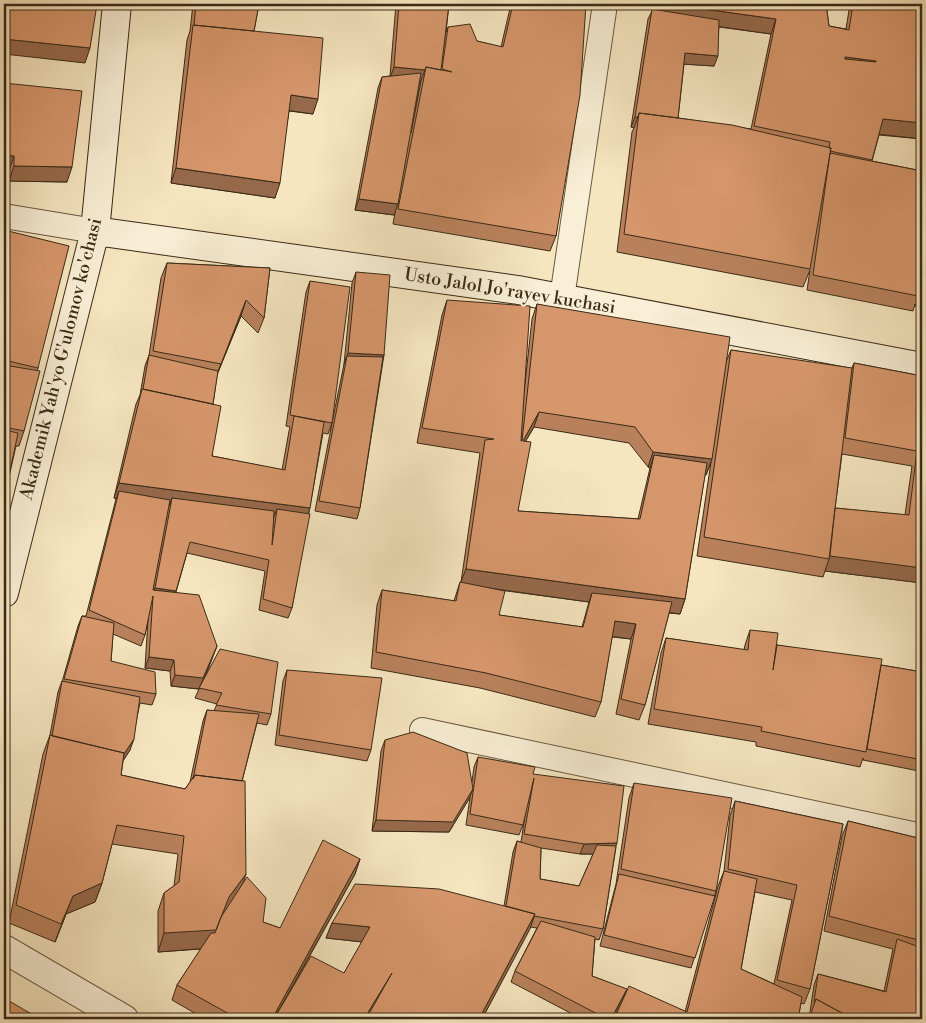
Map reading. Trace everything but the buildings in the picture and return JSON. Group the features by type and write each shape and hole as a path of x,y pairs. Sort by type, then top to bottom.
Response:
{"street":[{"name":"Akademik Yah'yo G'ulomov ko'chasi","path":"4,594 95,231 117,4"},
{"name":"Usto Jalol Jo'rayev kuchasi","path":"95,231 518,290 922,366"},
{"path":"4,949 124,1019"}],"lane":[{"path":"562,298 605,4"},
{"path":"4,216 95,231"},
{"path":"422,730 922,836"}]}
